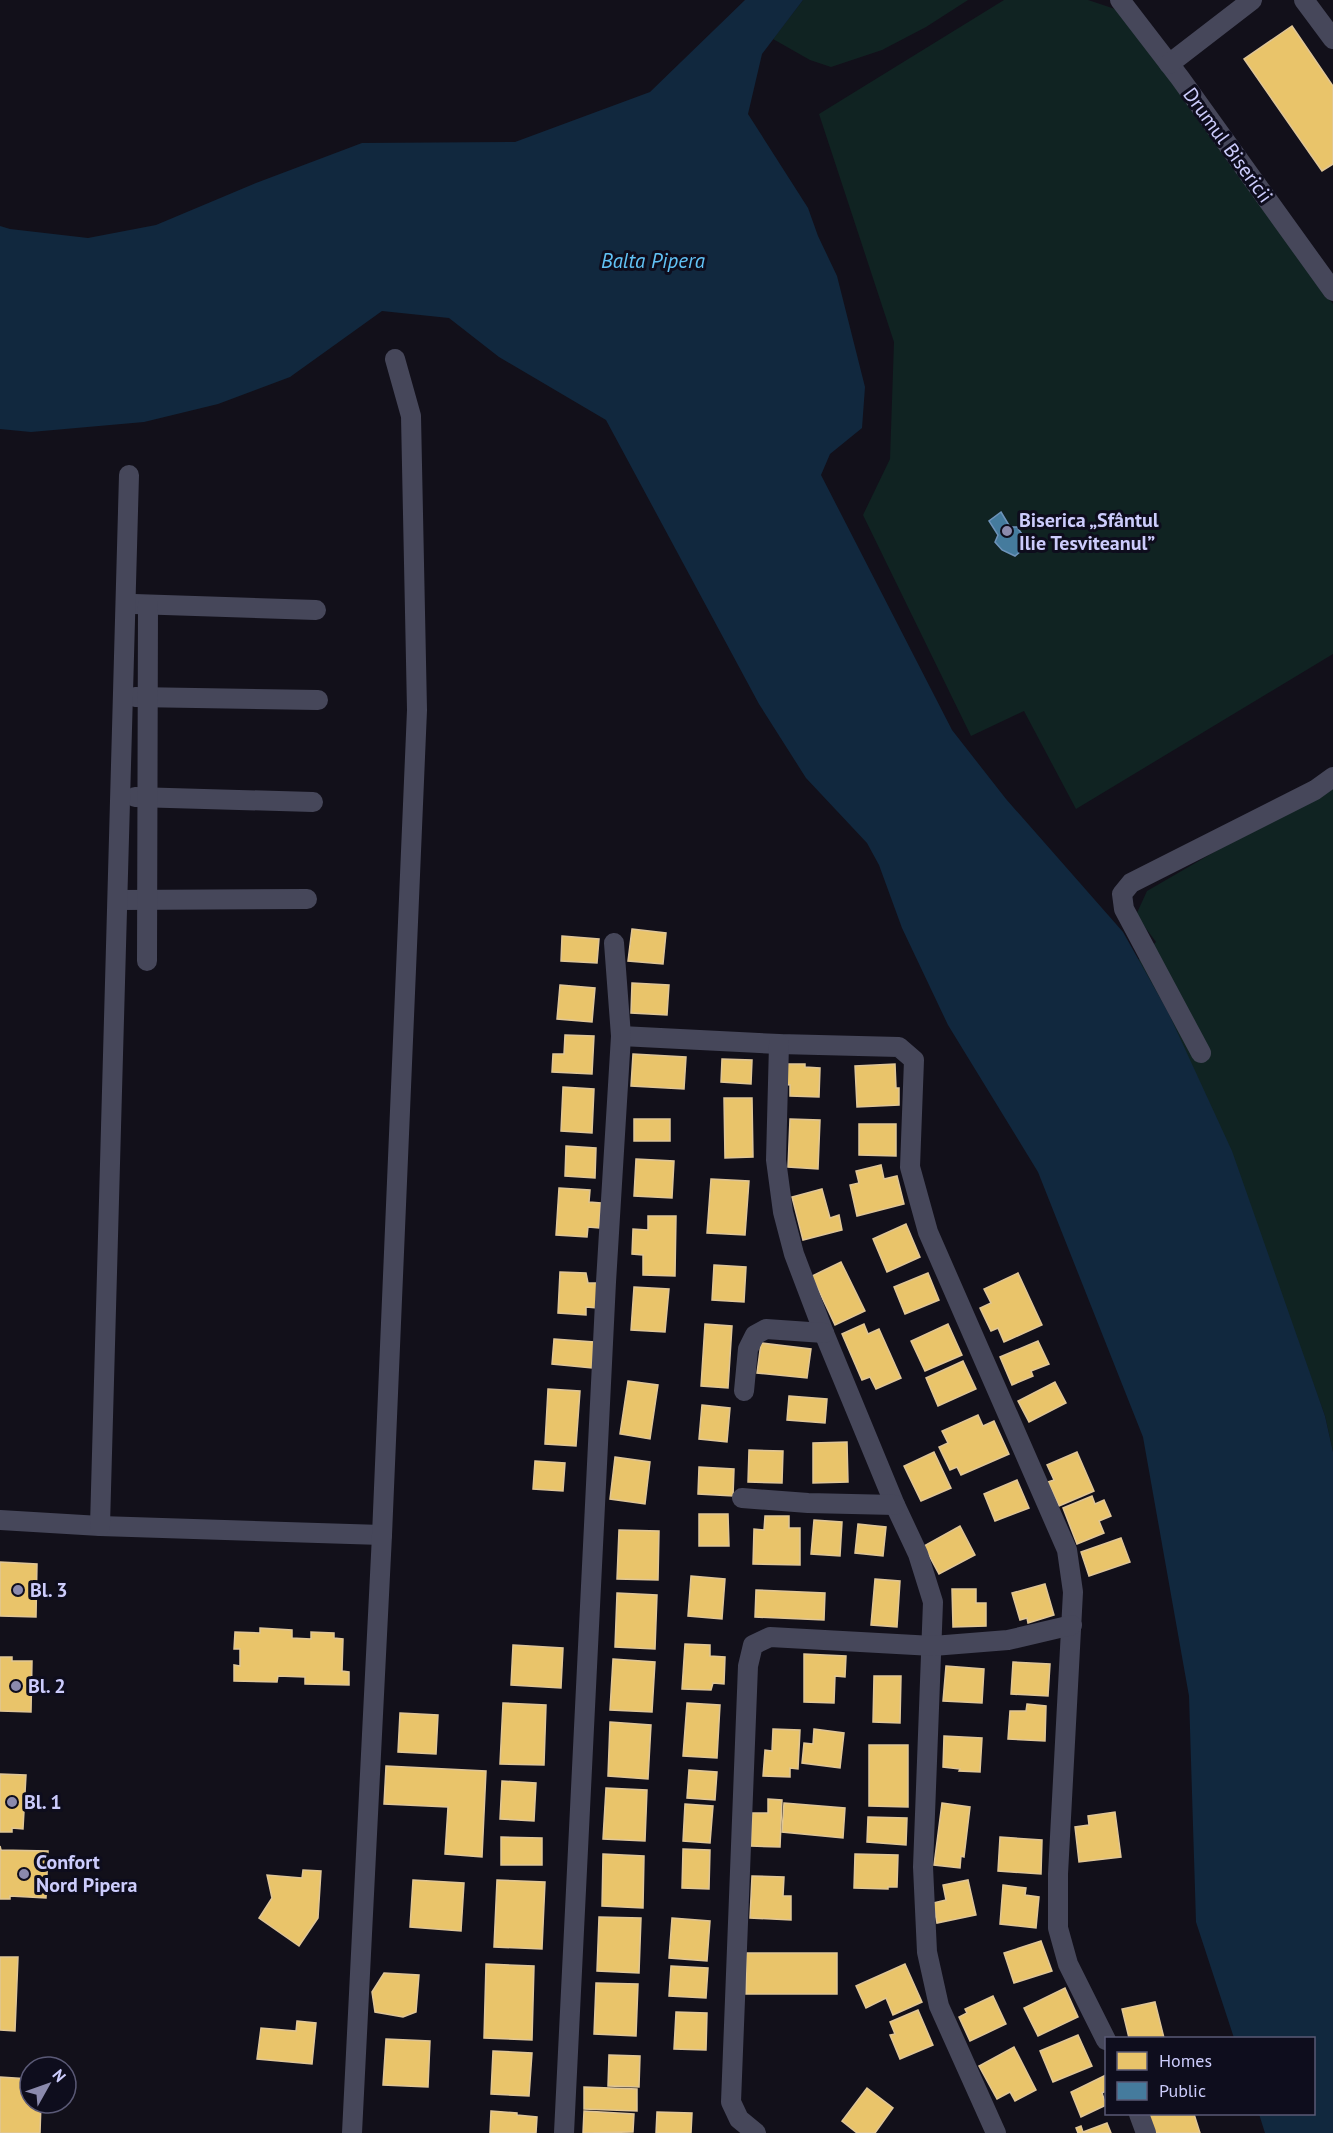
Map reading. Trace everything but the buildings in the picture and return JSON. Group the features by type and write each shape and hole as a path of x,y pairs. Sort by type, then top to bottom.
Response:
{"street":[{"name":"Drumul Bisericii","path":"1120,0 1333,291"},
{"path":"1169,64 1252,0"},
{"path":"1304,0 1333,39"},
{"path":"352,2133 382,1535 417,711 411,416 395,359"},
{"path":"100,1526 129,475"},
{"path":"126,604 316,610"},
{"path":"147,605 147,961"},
{"path":"123,696 318,700"},
{"path":"1201,1053 1124,909 1122,894 1131,883 1315,790 1333,777"},
{"path":"120,797 313,802"},
{"path":"118,900 307,898"},
{"path":"564,2133 606,1282 621,1036 614,943"},
{"path":"621,1036 899,1047 914,1060 910,1167 917,1199 928,1232 1067,1550 1073,1592 1058,1874 1058,1928 1068,1964 1105,2037"},
{"path":"779,1044 776,1160 783,1212 794,1254 895,1505 918,1554 933,1602 923,1867 927,1952 939,2006 996,2133"},
{"path":"744,1391 748,1349 754,1335 766,1329 824,1333"},
{"path":"742,1498 808,1503 895,1505"},
{"path":"0,1520 100,1526 382,1535"},
{"path":"756,2133 739,2119 731,2102 748,1666 753,1645 770,1637 933,1646 1008,1640 1072,1626"},
{"path":"1139,2115 1146,2133"}],"green space":[{"path":"803,0 968,0 926,27 882,50 831,67 810,60 773,39"},
{"path":"1004,0 1088,0 1124,12 1333,304 1333,654 1076,809 1024,711 971,736 863,515 890,459 894,342 819,114"},
{"path":"1333,783 1333,1452 1325,1416 1293,1328 1168,1012 1138,960 1156,942 1136,915 1147,891"}],"water":[{"name":"Balta Pipera","path":"745,0 803,0 762,54 748,114 808,208 837,276 865,387 862,428 830,454 821,475 952,730 1006,799 1123,932 1168,1012 1232,1151 1325,1416 1333,1452 1333,2133 1265,2133 1259,2115 1315,2115 1315,2037 1234,2037 1196,1922 1189,1696 1143,1437 1038,1172 948,1025 902,928 879,865 867,843 806,778 759,704 606,420 499,357 449,318 382,311 290,377 218,404 144,422 31,432 0,429 0,226 88,238 156,225 256,183 362,143 515,142 650,92"}],"place":[{"name":"Biserica „Sfântul Ilie Tesviteanul”","path":"1007,531"},
{"name":"Bl. 3","path":"18,1590"},
{"name":"Bl. 2","path":"16,1686"},
{"name":"Bl. 1","path":"12,1802"},
{"name":"Confort Nord Pipera","path":"24,1874"}]}
